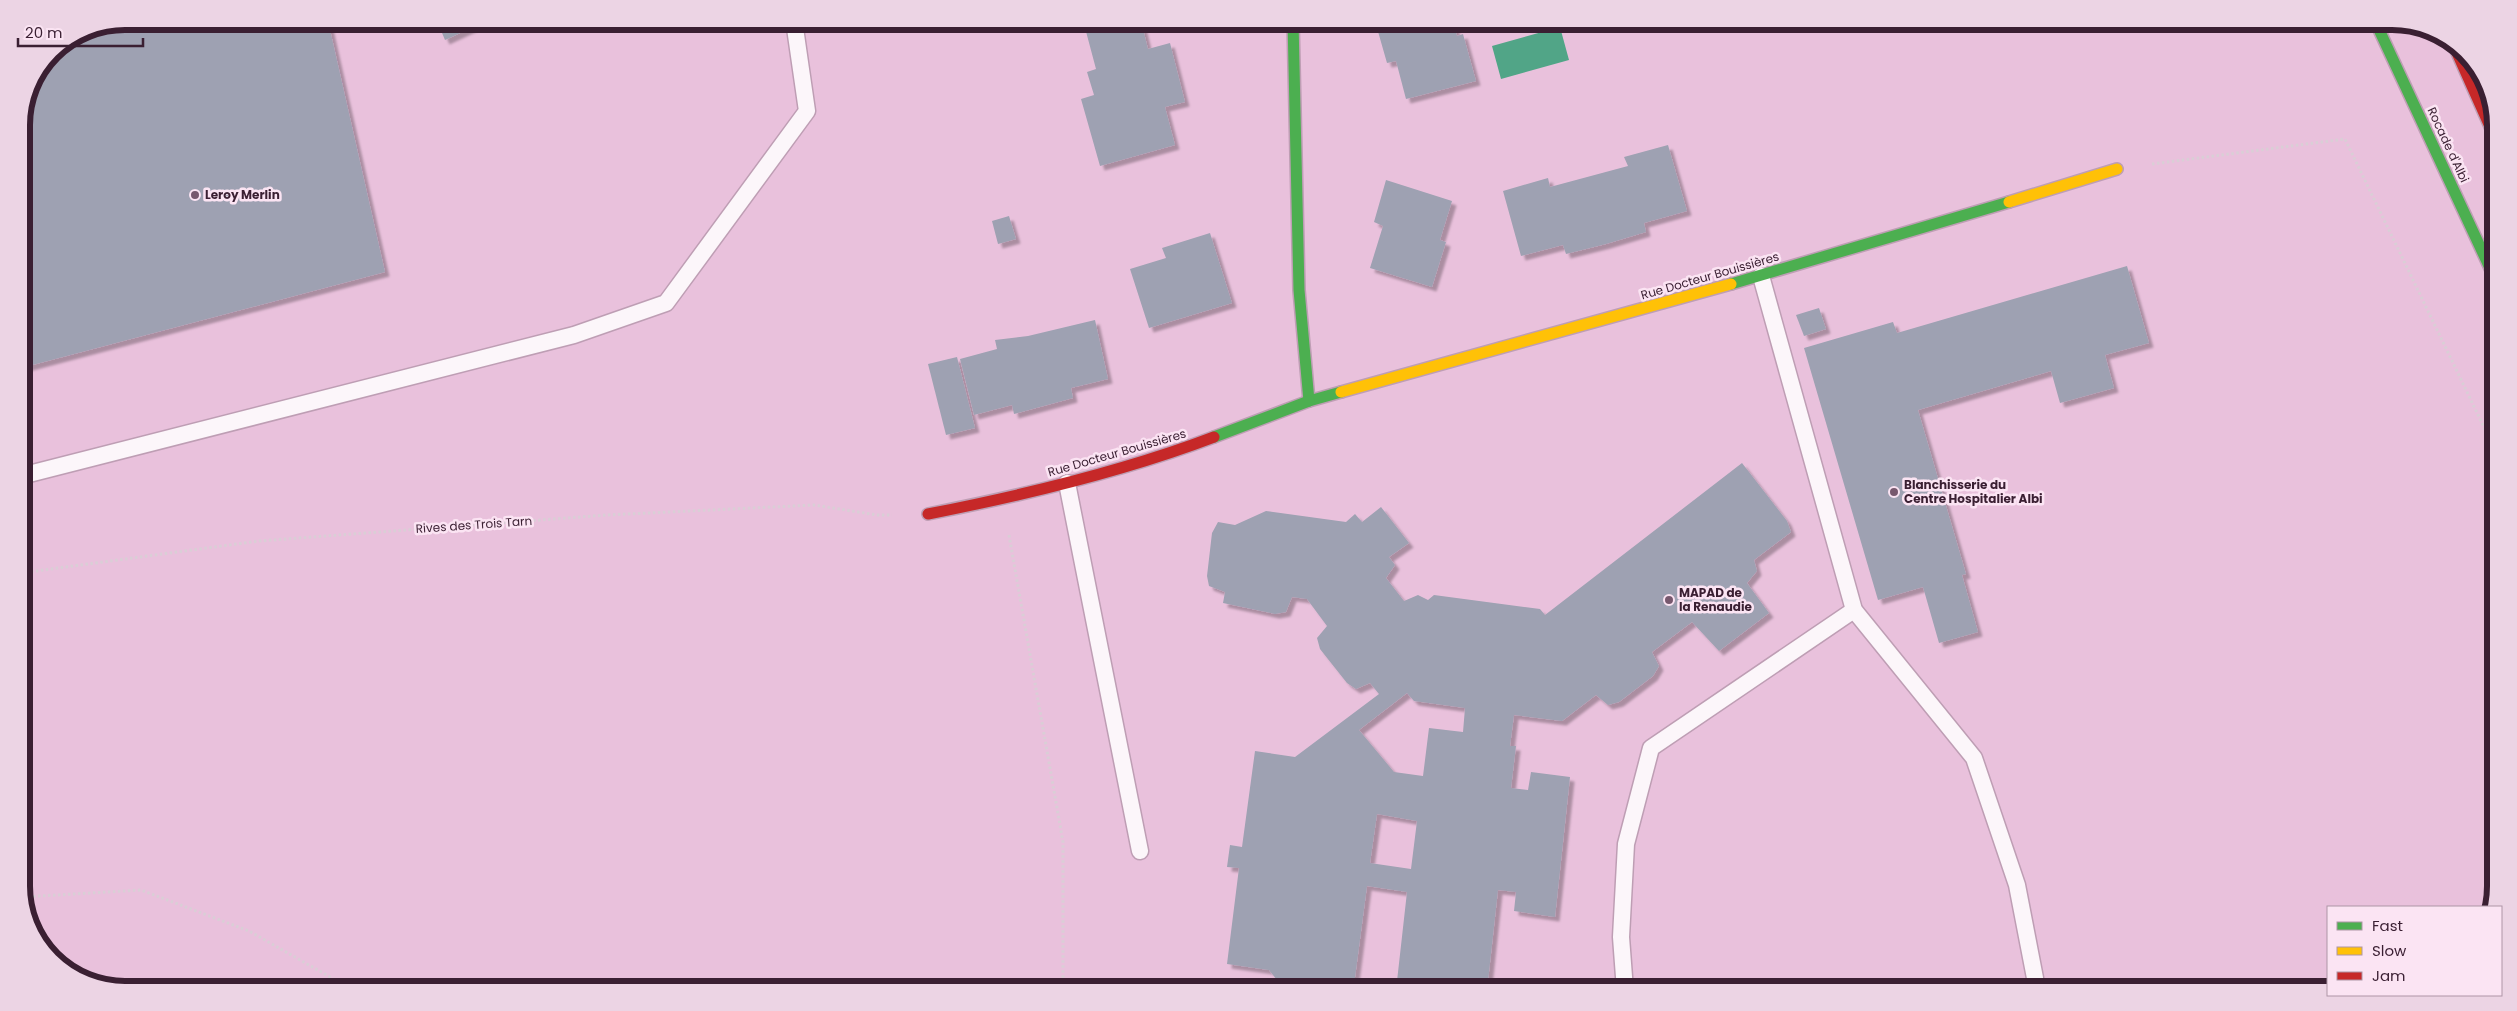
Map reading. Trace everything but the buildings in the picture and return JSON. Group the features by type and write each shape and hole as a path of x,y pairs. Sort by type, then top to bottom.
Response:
{"main road":[{"path":"1293,30 1299,290 1309,401"},
{"name":"Rocade d'Albi","path":"2379,30 2487,262"},
{"path":"2460,59 2487,120"},
{"name":"Rue Docteur Bouissières","path":"928,514 1003,499 1162,457 1309,401 1761,276 2117,169"}],"lane":[{"path":"30,474 574,335 666,303 807,111 795,30"},
{"path":"1761,276 1854,610 1974,758 2017,885 2034,981"},
{"path":"1067,483 1140,851"},
{"path":"1624,981 1621,937 1626,844 1651,748 1854,610"}],"path":[{"path":"2117,169 2345,139 2487,433"},
{"path":"1003,499 1063,842 1063,981"},
{"name":"Rives des Trois Tarn","path":"30,573 258,541 607,515 814,505 877,515 928,514"},
{"path":"31,897 142,890 249,931 337,981"}],"shaded area":[{"path":"1549,30 1561,30 1569,60 1501,79 1492,46"}],"traffic: fast":[{"path":"1293,30 1299,290 1309,401 1341,392"},
{"path":"2379,30 2487,262"},
{"path":"1731,284 2009,202"},
{"path":"1214,437 1309,401"}],"traffic: slow":[{"path":"2009,202 2117,169"},
{"path":"1341,392 1731,284"}],"traffic: jam":[{"path":"2460,59 2487,120"},
{"path":"928,514 1073,482 1179,450 1214,437"}],"place":[{"name":"Leroy Merlin","path":"195,195"},
{"name":"Blanchisserie du Centre Hospitalier Albi","path":"1894,492"},
{"name":"MAPAD de la Renaudie","path":"1669,600"}]}
